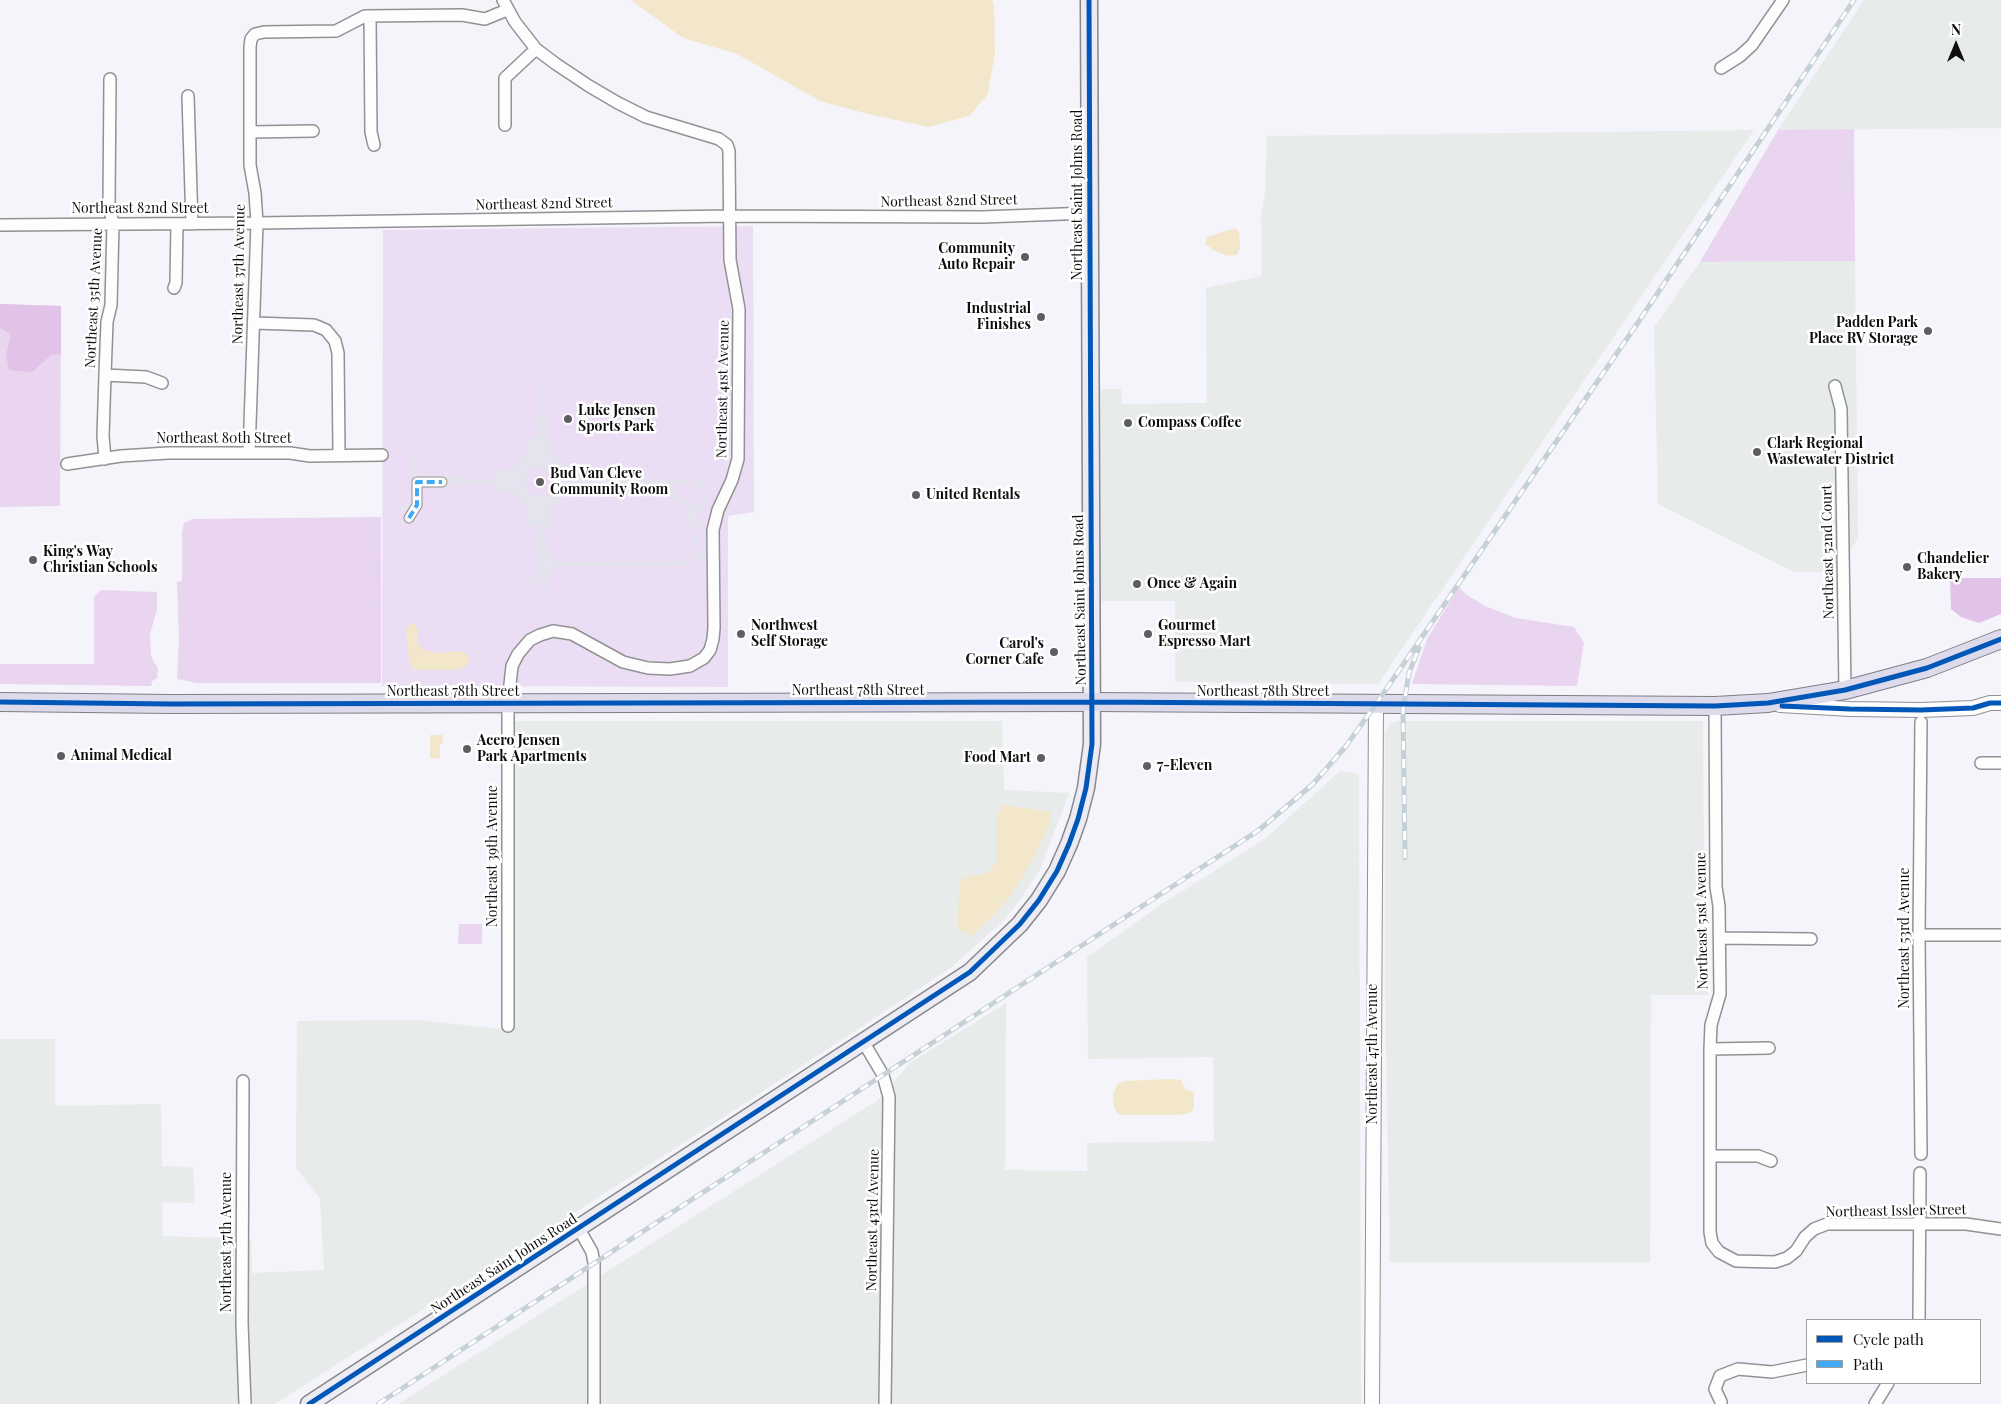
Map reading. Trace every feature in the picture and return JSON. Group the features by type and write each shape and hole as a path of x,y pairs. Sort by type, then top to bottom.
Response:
{"main road":[{"name":"Northeast Saint Johns Road","path":"309,1404 970,972 1020,924 1039,900 1057,870 1078,819 1086,788 1091,753 1089,0"},
{"name":"Northeast 78th Street","path":"0,702 1092,702 1715,706 1768,703 1845,690 1927,668 2001,639"}],"street":[{"path":"1721,68 1740,56 1752,45 1783,0"},
{"path":"374,145 371,132 370,16 468,15 485,19 505,5 536,49 505,78 505,126"},
{"name":"Northeast 37th Avenue","path":"249,453 257,224 255,193 250,169 250,47 253,37 264,32 336,31 361,17 370,16"},
{"name":"Northeast 41st Avenue","path":"536,49 579,80 634,112 666,124 719,139 727,145 729,151 730,260 739,309 738,448 734,474 718,510 713,530 714,634 712,645 704,658"},
{"name":"Northeast 35th Avenue","path":"105,459 103,436 105,375 107,322 111,305 113,224 109,205 110,79"},
{"path":"188,96 192,224"},
{"path":"250,132 313,131"},
{"name":"Northeast 82nd Street","path":"0,225 257,224 729,216 983,217 1089,213"},
{"path":"174,288 176,283 177,224"},
{"path":"254,323 314,325 326,330 336,341 338,353 339,456"},
{"path":"105,375 146,377 162,383"},
{"name":"Northeast 52nd Court","path":"1835,386 1841,409 1845,690"},
{"name":"Northeast 80th Street","path":"67,464 148,454 382,455"},
{"path":"409,518 417,505 417,482 442,482"},
{"name":"Northeast 39th Avenue","path":"508,1026 508,703 511,672 518,654 530,640 547,632 559,631 572,634 618,660 641,667 658,669 684,668 696,664 704,658"},
{"path":"1768,703 1782,706 1850,710 1973,708 1995,703"},
{"name":"Northeast 47th Avenue","path":"1372,1404 1376,704"},
{"name":"Northeast 51st Avenue","path":"1715,706 1716,886 1719,906 1720,994 1711,1025 1710,1232 1712,1243 1719,1252"},
{"name":"Northeast 53rd Avenue","path":"1921,722 1919,935 1921,1154"},
{"path":"1981,763 2001,763"},
{"path":"1919,935 2001,935"},
{"path":"1720,938 1811,939"},
{"name":"Northeast 43rd Avenue","path":"864,1043 883,1075 889,1097 885,1404"},
{"path":"1710,1049 1769,1048"},
{"name":"Northeast 37th Avenue","path":"243,1081 242,1323 245,1404"},
{"path":"1710,1156 1758,1156 1771,1162"},
{"path":"1919,1319 1920,1173"},
{"name":"Northeast Issler Street","path":"1719,1252 1736,1262 1775,1262 1787,1258 1796,1251 1805,1237 1814,1229 1827,1224 1966,1224 2001,1229"},
{"path":"579,1229 592,1252 594,1263 594,1404"},
{"path":"1721,1402 1716,1389 1720,1376 1738,1369 1772,1372 1806,1365"},
{"path":"1875,1404 1887,1384"}],"shaded area":[{"path":"631,0 992,0 994,5 995,53 988,94 969,116 928,127 864,113 820,101 737,54 683,38"},
{"path":"1864,0 2001,0 2001,128 1778,130"},
{"path":"1854,129 1855,261 1700,262 1778,130"},
{"path":"1754,130 1378,684 1175,682 1175,601 1101,601 1100,389 1121,389 1122,404 1207,403 1206,288 1262,276 1261,217 1265,194 1267,136"},
{"name":"Luke Jensen Sports Park","path":"753,226 754,512 728,516 728,687 382,686 383,230"},
{"path":"1235,228 1239,232 1240,248 1237,255 1228,256 1215,251 1205,244 1207,237"},
{"name":"Clark Regional Wastewater District","path":"1855,261 1858,539 1833,572 1794,572 1658,504 1654,327 1700,262"},
{"path":"0,304 61,306 60,506 0,507"},
{"path":"0,304 61,306 61,354 51,355 32,372 9,370 6,355 11,334 0,328"},
{"path":"537,380 542,380 542,416 547,416 547,436 551,437 551,453 568,469 585,470 585,473 605,473 605,479 640,479 641,476 646,476 648,479 695,479 703,481 708,496 700,510 700,555 706,554 706,559 699,559 692,564 686,565 558,566 550,572 547,580 550,593 559,599 558,601 547,594 544,583 528,586 528,579 537,578 537,548 532,546 532,544 537,543 537,527 528,525 528,510 510,493 496,493 496,486 494,484 478,484 477,489 475,489 473,484 443,487 443,493 436,493 436,487 423,487 420,488 415,514 416,519 400,508 406,504 415,504 411,461 408,458 411,455 415,459 415,470 420,470 422,476 458,476 460,479 473,479 475,474 477,474 478,480 494,479 496,477 496,470 511,470 528,453 528,438 537,437 537,420 532,419 532,417 537,416","holes":["534,468 545,468 553,476 554,487 545,495 534,495 526,487 526,476","693,481 700,485 700,489 705,495 704,498 698,505 694,505 694,502 689,505 674,490 674,484 676,487 678,487 678,484","646,483 668,483 669,493 687,510 687,525 694,525 696,527 696,536 691,537 691,540 696,541 696,554 692,560 555,561 549,555 548,538 543,537 543,527 551,526 551,509 568,493 584,493 583,486 585,484 594,484 596,489 620,494 643,489"]},
{"path":"381,517 381,683 196,683 177,679 179,638 177,582 182,581 182,533 184,523 192,519"},
{"path":"1950,578 2001,578 2001,614 1979,623 1961,617 1951,609"},
{"path":"1459,587 1467,595 1485,606 1516,618 1574,627 1584,643 1577,686 1412,684 1427,639"},
{"path":"101,590 157,592 157,610 150,634 151,656 158,669 157,678 151,682 152,686 0,684 0,664 94,664 94,597"},
{"path":"409,624 415,624 418,630 417,644 424,650 438,653 460,651 468,655 469,663 463,668 452,670 414,670 409,662 406,630"},
{"path":"505,721 1002,721 1004,790 1069,793 1040,870 1022,897 1005,919 952,967 727,1115 275,1404 0,1404 0,1039 55,1039 55,1106 161,1104 162,1166 193,1167 195,1203 162,1202 163,1236 251,1239 252,1273 324,1270 320,1199 296,1168 297,1021 419,1020 509,1030"},
{"path":"1398,721 1703,721 1704,877 1707,912 1708,995 1651,995 1650,1262 1390,1262 1385,995 1385,734 1390,724"},
{"path":"430,735 443,735 443,743 440,744 440,759 430,758"},
{"path":"1340,771 1359,774 1361,1404 398,1404 878,1100 910,1063 1006,1003 1005,1170 1087,1171 1087,1143 1214,1141 1213,1057 1088,1059 1087,957 1162,904 1266,838"},
{"path":"1003,805 1052,812 1049,825 1033,859 1017,886 1001,908 972,936 960,930 958,925 959,883 966,876 986,874 995,864 997,857 997,816"},
{"path":"459,924 482,924 482,944 458,944"},
{"path":"1181,1080 1185,1089 1194,1092 1194,1108 1189,1113 1178,1115 1125,1115 1118,1114 1114,1108 1113,1095 1117,1084 1124,1081"}],"railway":[{"path":"378,1404 1259,830 1313,784 1346,746 1376,704 1637,324 1854,0"},
{"path":"1405,858 1403,710 1409,673 1419,648"}],"marked path":[{"path":"409,518 417,505 417,482 442,482"}],"cycle path":[{"path":"309,1404 970,972 1020,924 1039,900 1057,871 1078,819 1086,788 1092,744 1089,0"},
{"path":"0,702 170,704 1093,702 1715,706 1768,703 1845,690 1927,668 2001,639"},
{"path":"1782,706 1921,710 1973,708 1990,703 2001,703"}],"place":[{"name":"Community Auto Repair","path":"1025,257"},
{"name":"Industrial Finishes","path":"1041,317"},
{"name":"Padden Park Place RV Storage","path":"1928,331"},
{"name":"Luke Jensen Sports Park","path":"568,419"},
{"name":"Compass Coffee","path":"1128,423"},
{"name":"Clark Regional Wastewater District","path":"1757,452"},
{"name":"Bud Van Cleve Community Room","path":"540,482"},
{"name":"United Rentals","path":"916,495"},
{"name":"King's Way Christian Schools","path":"33,560"},
{"name":"Chandelier Bakery","path":"1907,567"},
{"name":"Once & Again","path":"1137,584"},
{"name":"Northwest Self Storage","path":"741,634"},
{"name":"Gourmet Espresso Mart","path":"1148,634"},
{"name":"Carol's Corner Cafe","path":"1054,652"},
{"name":"Acero Jensen Park Apartments","path":"467,749"},
{"name":"Animal Medical","path":"61,756"},
{"name":"Food Mart","path":"1041,758"},
{"name":"7-Eleven","path":"1147,766"}]}
